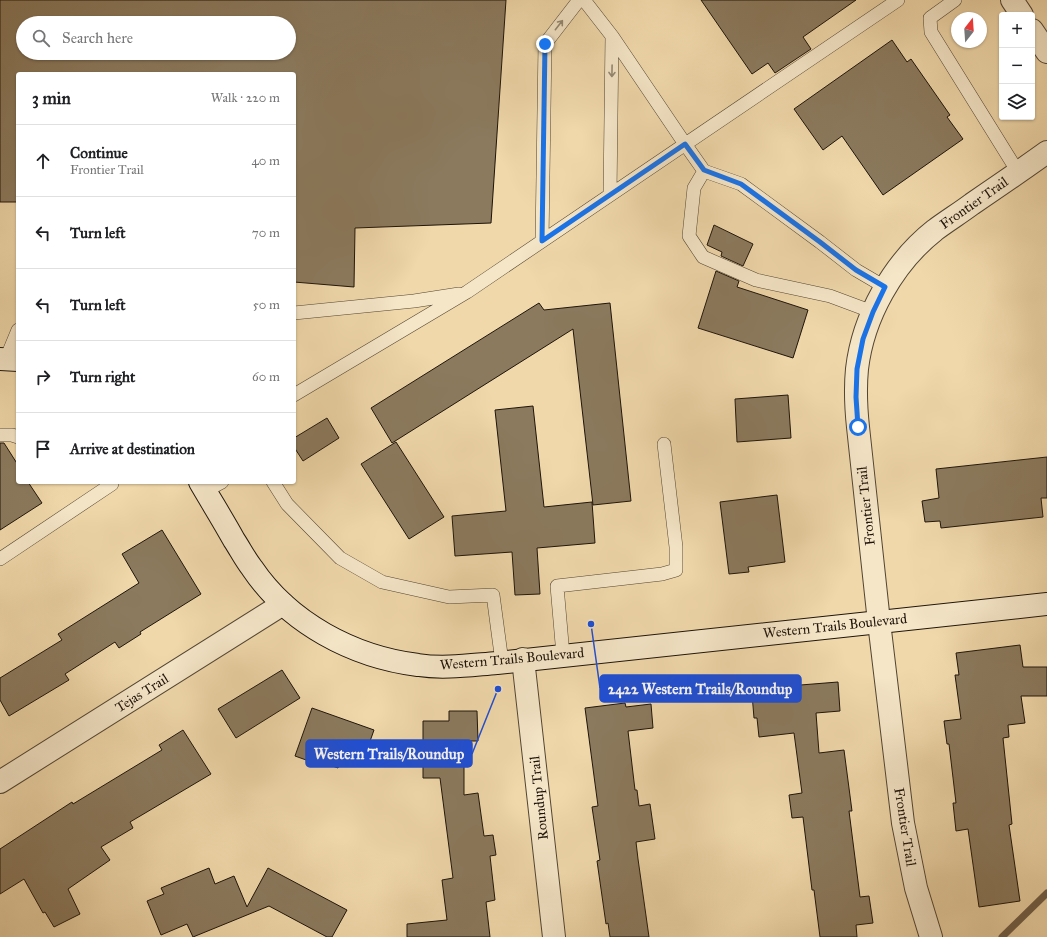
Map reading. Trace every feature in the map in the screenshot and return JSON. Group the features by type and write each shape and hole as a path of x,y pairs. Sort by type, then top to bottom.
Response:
{"street":[{"path":"1012,0 1020,12"},
{"path":"1035,34 1047,52"},
{"name":"Frontier Trail","path":"931,937 916,888 903,823 859,441 856,397 857,369 863,339 873,312 885,287 910,254 935,230 1047,152"},
{"name":"Western Trails Boulevard","path":"209,485 252,568 283,604 301,619 326,636 355,649 386,660 418,666 452,667 1047,604"},
{"name":"Tejas Trail","path":"0,782 283,604"},
{"name":"Roundup Trail","path":"523,659 554,937"}],"lane":[{"path":"542,241 545,44 579,0"},
{"path":"584,0 612,36 704,170 741,184 856,270 885,287"},
{"path":"296,394 467,292 898,0"},
{"path":"955,0 930,18 931,32 1018,172"},
{"path":"610,195 612,36"},
{"path":"704,170 694,188 689,236 703,257 756,280 830,296 873,312"},
{"path":"296,313 414,301 467,292"},
{"path":"8,360 16,336"},
{"path":"0,435 12,434 16,436"},
{"path":"563,655 557,586 662,574 676,570 676,547 664,444"},
{"path":"0,559 112,484"},
{"path":"274,484 287,504 340,558 382,582 449,597 493,595 502,662"}],"building":[{"path":"0,0 506,0 491,223 355,228 354,287 296,282 296,72 16,72 16,202 0,202"},
{"path":"701,0 856,0 803,37 811,49 775,73 768,63 752,74"},
{"path":"892,40 907,62 911,59 950,115 947,117 963,139 883,195 842,136 823,150 794,109"},
{"path":"714,225 753,244 743,266 721,256 722,252 707,245"},
{"path":"716,271 739,281 737,287 808,310 793,358 698,328"},
{"path":"539,303 544,310 610,303 631,501 593,505 573,329 392,443 371,408"},
{"path":"788,395 791,438 737,442 735,399"},
{"path":"533,406 544,507 592,502 595,543 537,548 540,594 515,595 512,552 455,556 452,516 506,511 495,410"},
{"path":"327,418 339,438 303,461 296,450 296,437"},
{"path":"396,442 444,517 409,539 361,464"},
{"path":"0,443 4,443 16,462 16,484 29,484 42,503 0,530"},
{"path":"1047,457 1047,498 1041,498 1043,517 941,528 940,521 925,522 922,501 939,498 936,469"},
{"path":"777,495 785,562 748,567 749,572 729,574 720,502"},
{"path":"162,530 201,594 140,632 141,634 119,648 115,642 65,674 69,680 9,716 0,700 0,678 62,640 58,634 139,583 122,554"},
{"path":"1020,645 1023,667 1047,667 1047,696 1021,696 1025,723 1008,725 1009,737 1003,738 1012,824 1009,825 1020,901 979,907 968,829 956,831 953,803 956,803 949,744 947,744 944,721 961,719 955,675 959,675 956,653"},
{"path":"282,670 300,698 236,738 218,709"},
{"path":"838,682 840,711 816,713 819,753 844,750 852,811 849,811 860,897 869,896 873,923 856,925 857,937 820,937 814,890 812,890 803,817 792,818 789,795 802,793 794,733 759,737 757,718 754,718 752,694 788,691 788,686"},
{"path":"625,703 626,707 651,704 653,728 628,731 635,790 637,790 639,806 650,804 655,839 636,842 649,937 610,937 608,923 606,924 597,861 600,860 592,807 598,806 585,708"},
{"path":"312,708 374,730 363,761 343,754 338,768 324,763 323,766 295,756"},
{"path":"449,711 477,711 478,741 464,741 464,795 478,793 484,836 493,835 496,855 490,856 495,900 486,902 490,937 407,937 407,924 447,920 442,880 453,878 440,778 423,778 423,721 449,721"},
{"path":"183,730 211,774 130,822 133,828 101,847 110,860 68,889 80,914 54,927 45,912 43,913 24,879 0,894 0,849 72,802 73,804 162,750 159,745"},
{"path":"209,868 215,884 234,876 247,907 268,868 347,910 332,937 327,937 269,906 193,937 187,924 161,935 147,901 164,894 161,888"}],"waterway":[{"path":"1002,937 1047,893"}],"place":[{"name":"2422 Western Trails/Roundup","path":"591,624"},
{"name":"Western Trails/Roundup","path":"498,689"}],"route":[{"path":"545,44 542,241 685,144 704,170 741,184 856,270 885,287 873,312 863,339 857,369 856,397 858,427"}]}
